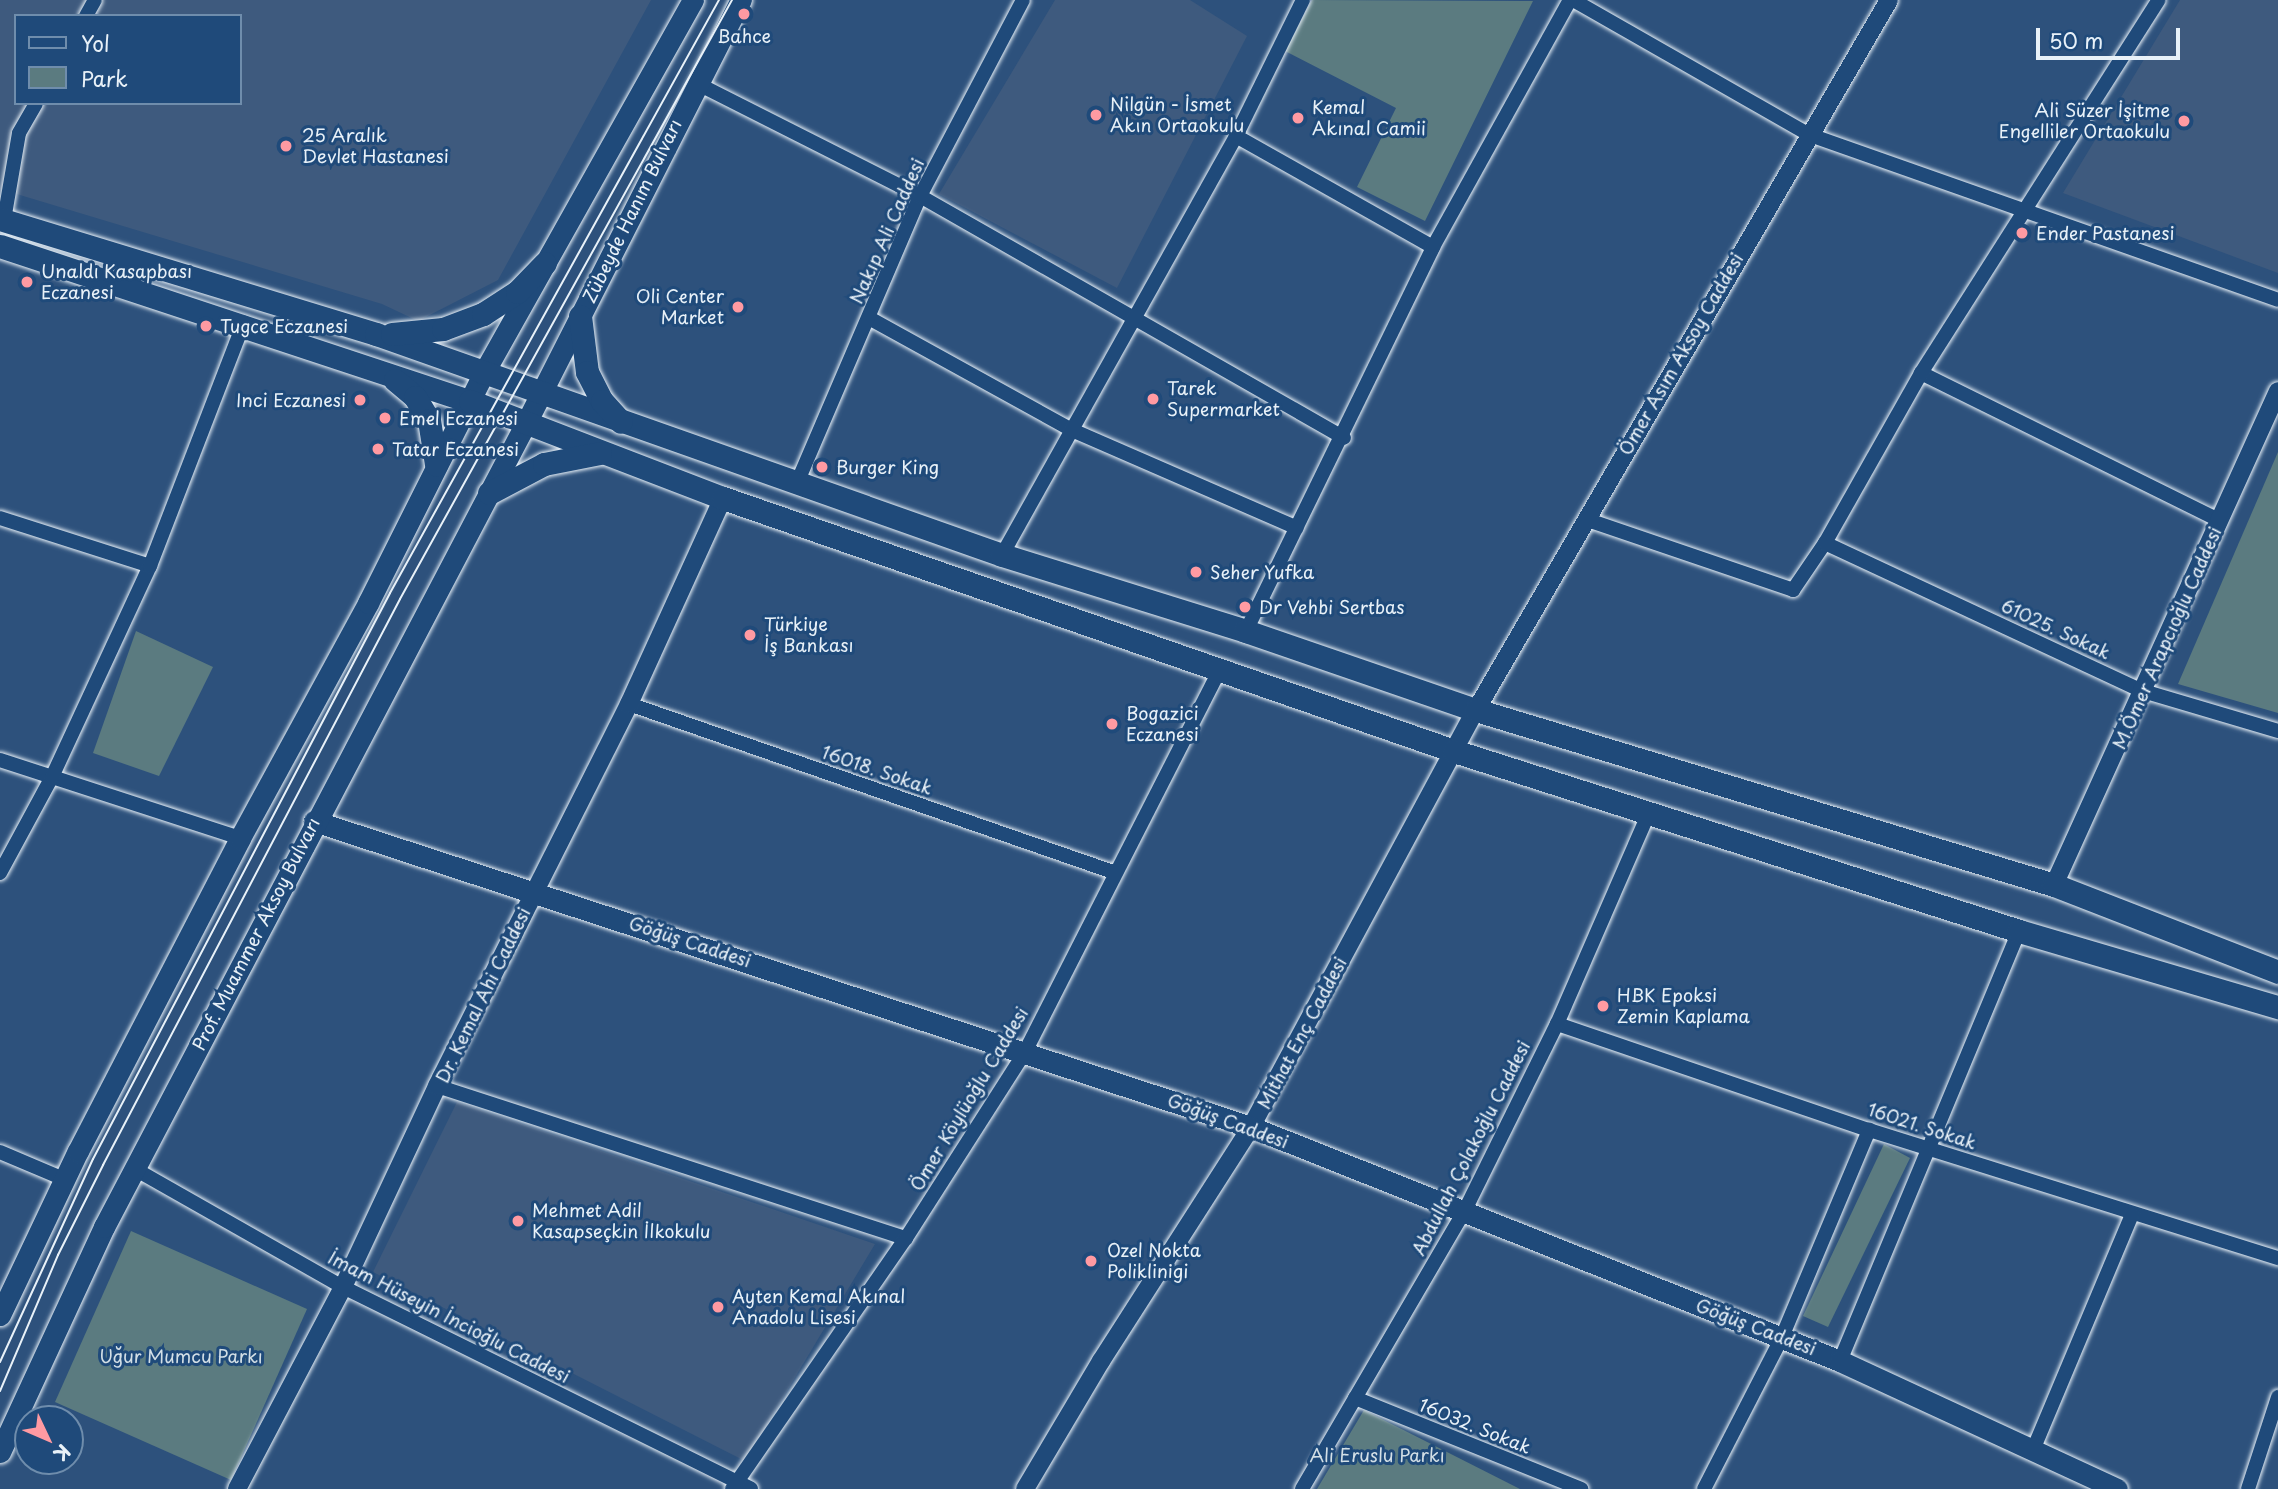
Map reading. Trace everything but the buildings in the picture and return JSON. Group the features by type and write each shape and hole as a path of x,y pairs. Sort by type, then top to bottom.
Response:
{"main road":[{"path":"0,1315 64,1179 240,838 368,603 436,464 693,0"},
{"name":"Zübeyde Hanım Bulvarı","path":"526,423 696,83 741,0"},
{"path":"2,219 376,334 540,395 1002,555 1246,631 1476,710 2054,885 2278,972"},
{"path":"0,246 244,323 470,401 723,498 1454,751 2019,930 2278,1007"},
{"path":"376,334 421,333 464,322 517,292 545,263"},
{"path":"580,316 587,373 602,401 623,424"},
{"path":"387,374 423,408 433,432 436,464"},
{"name":"Prof. Muammer Aksoy Bulvarı","path":"0,1452 135,1169 314,821 526,423"},
{"path":"489,493 544,464 603,453"},
{"name":"Göğüş Caddesi","path":"314,821 1026,1050 1251,1127 1463,1214 1840,1361 2117,1489"}],"street":[{"name":"Nakıp Ali Caddesi","path":"797,483 920,196 1023,0"},
{"path":"1002,555 1236,136 1303,0"},
{"path":"1246,631 1344,438 1433,247 1572,0 1810,135 2029,209 2278,300"},
{"name":"Ömer Asım Aksoy Caddesi","path":"1476,710 1889,0"},
{"path":"1585,519 1793,590 1825,543 1921,373 2029,209 2159,0"},
{"path":"696,83 920,196 1344,438"},
{"path":"2,219 19,133 35,105"},
{"path":"1236,136 1433,247"},
{"path":"869,318 1072,430 1297,528"},
{"path":"0,873 52,777 150,566 244,323"},
{"path":"1921,373 2220,521"},
{"name":"M.Ömer Arapcıoğlu Caddesi","path":"2054,885 2278,391"},
{"name":"Dr. Kemal Ahi Caddesi","path":"237,1489 343,1287 438,1086 629,704 723,498"},
{"path":"0,518 150,566"},
{"name":"61025. Sokak","path":"1825,543 2143,691 2278,731"},
{"name":"Ömer Köylüoğlu Caddesi","path":"734,1485 906,1238 1026,1050 1113,872 1220,670"},
{"name":"16018. Sokak","path":"629,704 1113,872"},
{"name":"Mithat Enç Caddesi","path":"1025,1489 1101,1361 1251,1127 1476,710"},
{"path":"0,760 240,838"},
{"name":"Abdullah Çolakoğlu Caddesi","path":"1302,1489 1463,1214 1557,1024 1648,812"},
{"path":"1840,1361 2019,930"},
{"name":"16021. Sokak","path":"1557,1024 1869,1130 2278,1258"},
{"path":"438,1086 906,1238"},
{"path":"1704,1489 1782,1337 1869,1130"},
{"path":"0,1152 64,1179"},
{"name":"İmam Hüseyin İncioğlu Caddesi","path":"135,1169 343,1287 734,1485 751,1489"},
{"path":"2033,1450 2132,1214"},
{"path":"2248,1489 2278,1397"},
{"name":"16032. Sokak","path":"1355,1398 1581,1489"}],"shaded area":[{"name":"25 Aralık Devlet Hastanesi","path":"0,0 651,0 498,280 418,321 382,304 0,189"},
{"name":"Nilgün - İsmet Akın Ortaokulu","path":"1055,0 1190,0 1247,36 1117,288 939,194"},
{"name":"Ali Süzer İşitme Engelliler Ortaokulu","path":"2180,0 2278,0 2278,273 2063,193"},
{"path":"457,1102 875,1244 745,1461 373,1272"}],"green space":[{"path":"1312,0 1533,1 1425,221 1357,187 1396,108 1285,51"},
{"path":"2278,452 2278,713 2178,684"},
{"path":"136,631 213,667 159,776 93,753"},
{"path":"1884,1144 1910,1158 1828,1327 1803,1316"},
{"name":"Uğur Mumcu Parkı","path":"131,1231 307,1309 231,1480 84,1415 84,1405 62,1405 55,1402"},
{"name":"Ali Eruslu Parkı","path":"1364,1410 1520,1489 1317,1489"}],"tram line":[{"path":"0,1362 93,1159 390,593 719,0"},
{"path":"0,1391 58,1255 103,1165 400,599 732,0"}],"place":[{"name":"Bahce","path":"744,14"},
{"name":"Nilgün - İsmet Akın Ortaokulu","path":"1096,115"},
{"name":"Kemal Akınal Camii","path":"1298,118"},
{"name":"Ali Süzer İşitme Engelliler Ortaokulu","path":"2184,121"},
{"name":"25 Aralık Devlet Hastanesi","path":"286,146"},
{"name":"Ender Pastanesi","path":"2022,233"},
{"name":"Unaldı Kasapbası Eczanesi","path":"27,282"},
{"name":"Oli Center Market","path":"738,307"},
{"name":"Tugce Eczanesi","path":"206,326"},
{"name":"Tarek Supermarket","path":"1153,399"},
{"name":"Inci Eczanesi","path":"360,400"},
{"name":"Emel Eczanesi","path":"385,418"},
{"name":"Tatar Eczanesi","path":"378,449"},
{"name":"Burger King","path":"822,467"},
{"name":"Seher Yufka","path":"1196,572"},
{"name":"Dr Vehbi Sertbas","path":"1245,607"},
{"name":"Türkiye İş Bankası","path":"750,635"},
{"name":"Bogazici Eczanesi","path":"1112,724"},
{"name":"HBK Epoksi Zemin Kaplama","path":"1603,1006"},
{"name":"Mehmet Adil Kasapseçkin İlkokulu","path":"518,1221"},
{"name":"Ozel Nokta Poliklinigi","path":"1091,1261"},
{"name":"Ayten Kemal Akınal Anadolu Lisesi","path":"718,1307"}]}
